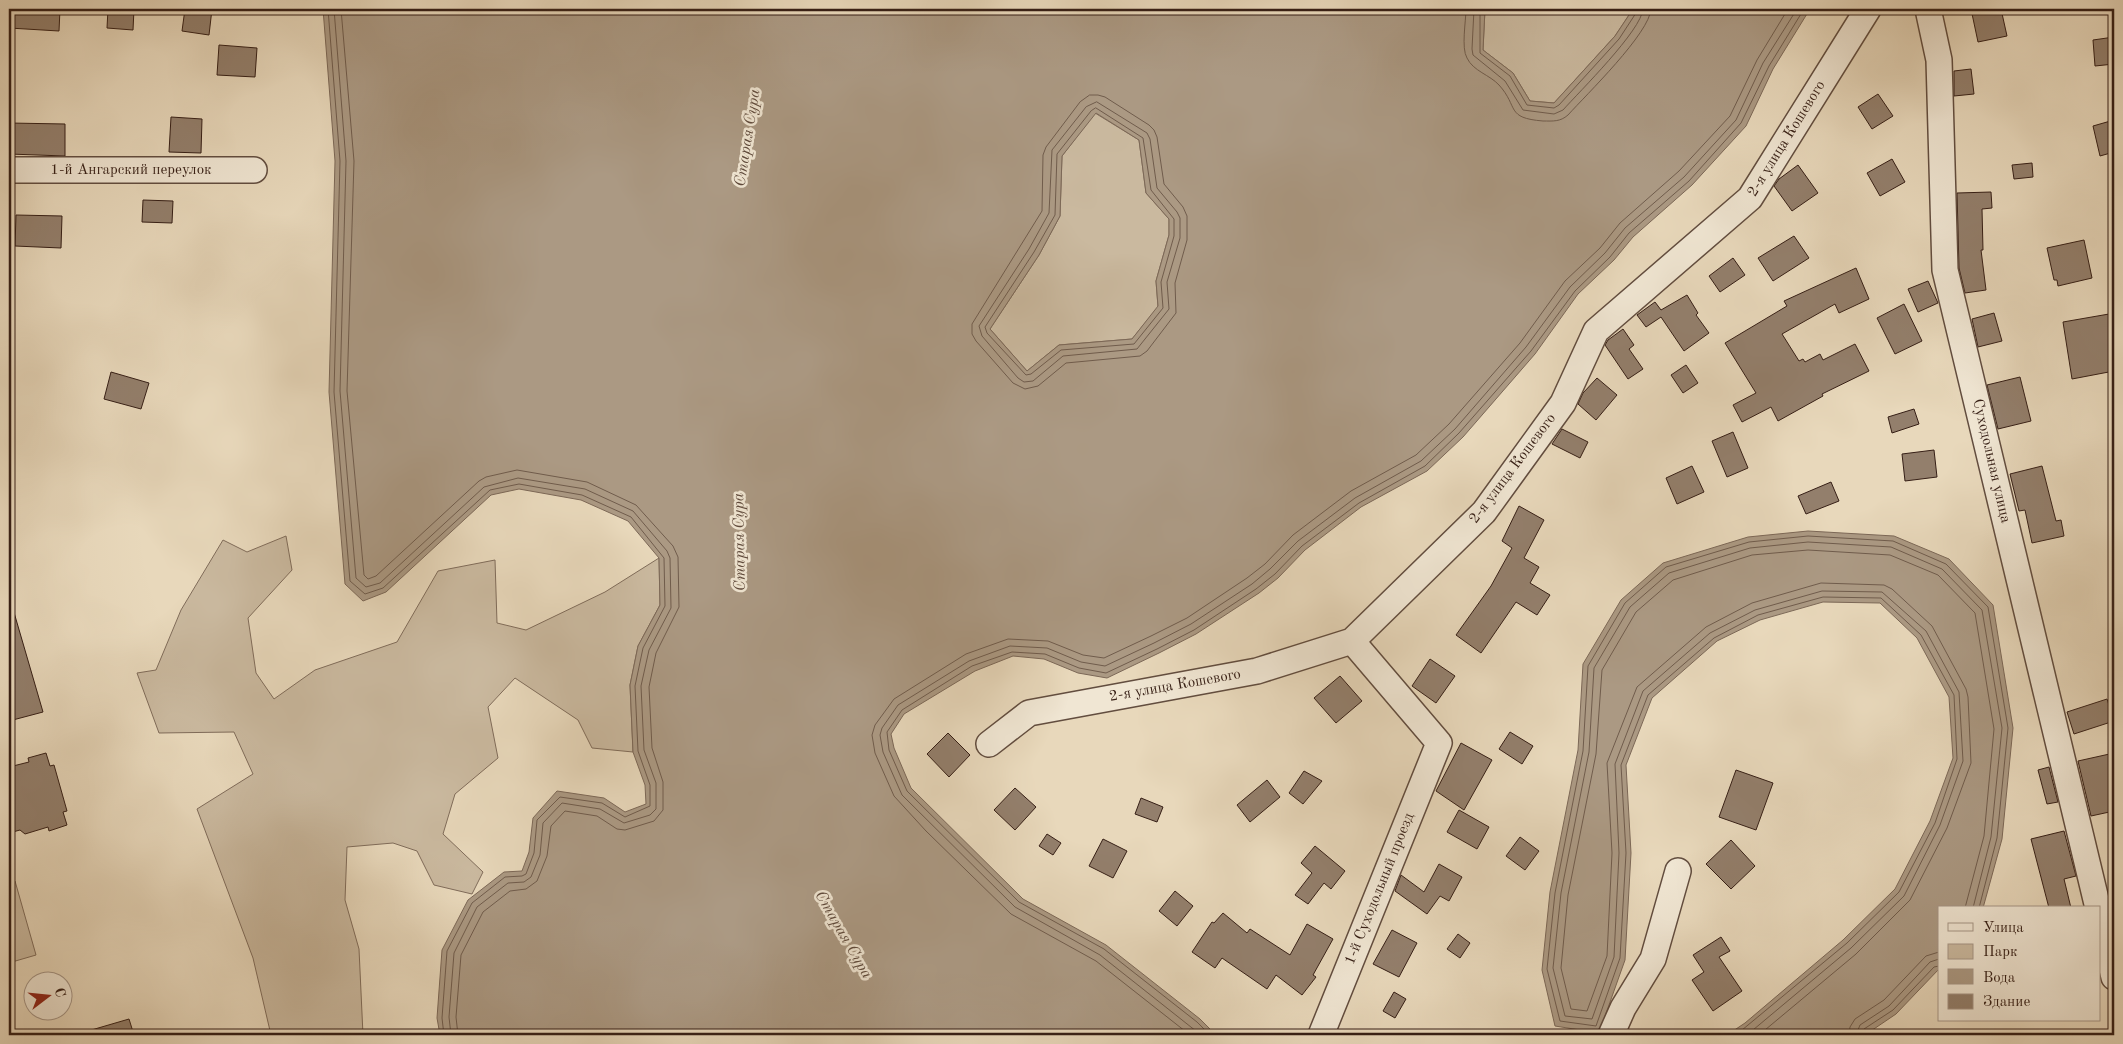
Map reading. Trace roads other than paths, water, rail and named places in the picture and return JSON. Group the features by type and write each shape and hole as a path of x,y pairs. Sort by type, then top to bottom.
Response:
{"street":[{"name":"2-я улица Кошевого","path":"989,744 1029,713 1257,671 1352,641 1484,512 1563,403 1596,331 1750,198 1868,9"},
{"name":"Суходольная улица","path":"1928,9 1939,60 1945,270 2098,906"},
{"name":"1-й Ангарский переулок","path":"9,170 254,170"},
{"name":"1-й Суходольный проезд","path":"1321,1035 1439,743 1352,641"},
{"path":"1610,1035 1623,1008 1653,959 1678,871"},
{"path":"2100,918 2114,977"}],"water":[{"name":"Старая Сура","path":"323,9 1485,9 1483,50 1513,73 1530,101 1554,103 1615,36 1633,9 1810,9 1773,69 1746,126 1692,185 1633,237 1614,260 1578,294 1535,354 1463,437 1427,471 1361,507 1305,550 1278,578 1259,593 1196,634 1159,653 1107,678 1078,673 1044,659 1013,656 975,671 904,714 891,734 894,748 911,788 1023,899 1106,945 1200,1019 1216,1035 440,1035 437,1018 442,950 468,900 504,872 522,871 529,852 533,818 557,791 604,798 625,812 646,804 645,785 633,752 630,685 638,646 660,605 659,558 628,521 581,500 519,489 491,495 386,592 363,601 345,584 329,392 335,161","holes":["1096,113 1139,140 1146,193 1169,219 1169,235 1156,281 1158,306 1132,339 1059,345 1027,371 990,329 1039,255 1060,216 1062,156"]},
{"path":"1808,531 1894,536 1949,559 1993,605 2013,728 2002,839 1984,906 1938,906 1938,970 1896,1014 1865,1035 1727,1035 1745,1023 1843,940 1895,889 1930,821 1953,758 1949,697 1917,638 1880,603 1823,602 1760,620 1717,641 1652,698 1626,765 1631,853 1625,960 1599,1033 1555,1026 1542,970 1550,892 1578,750 1583,664 1621,600 1663,563 1748,537"}]}
